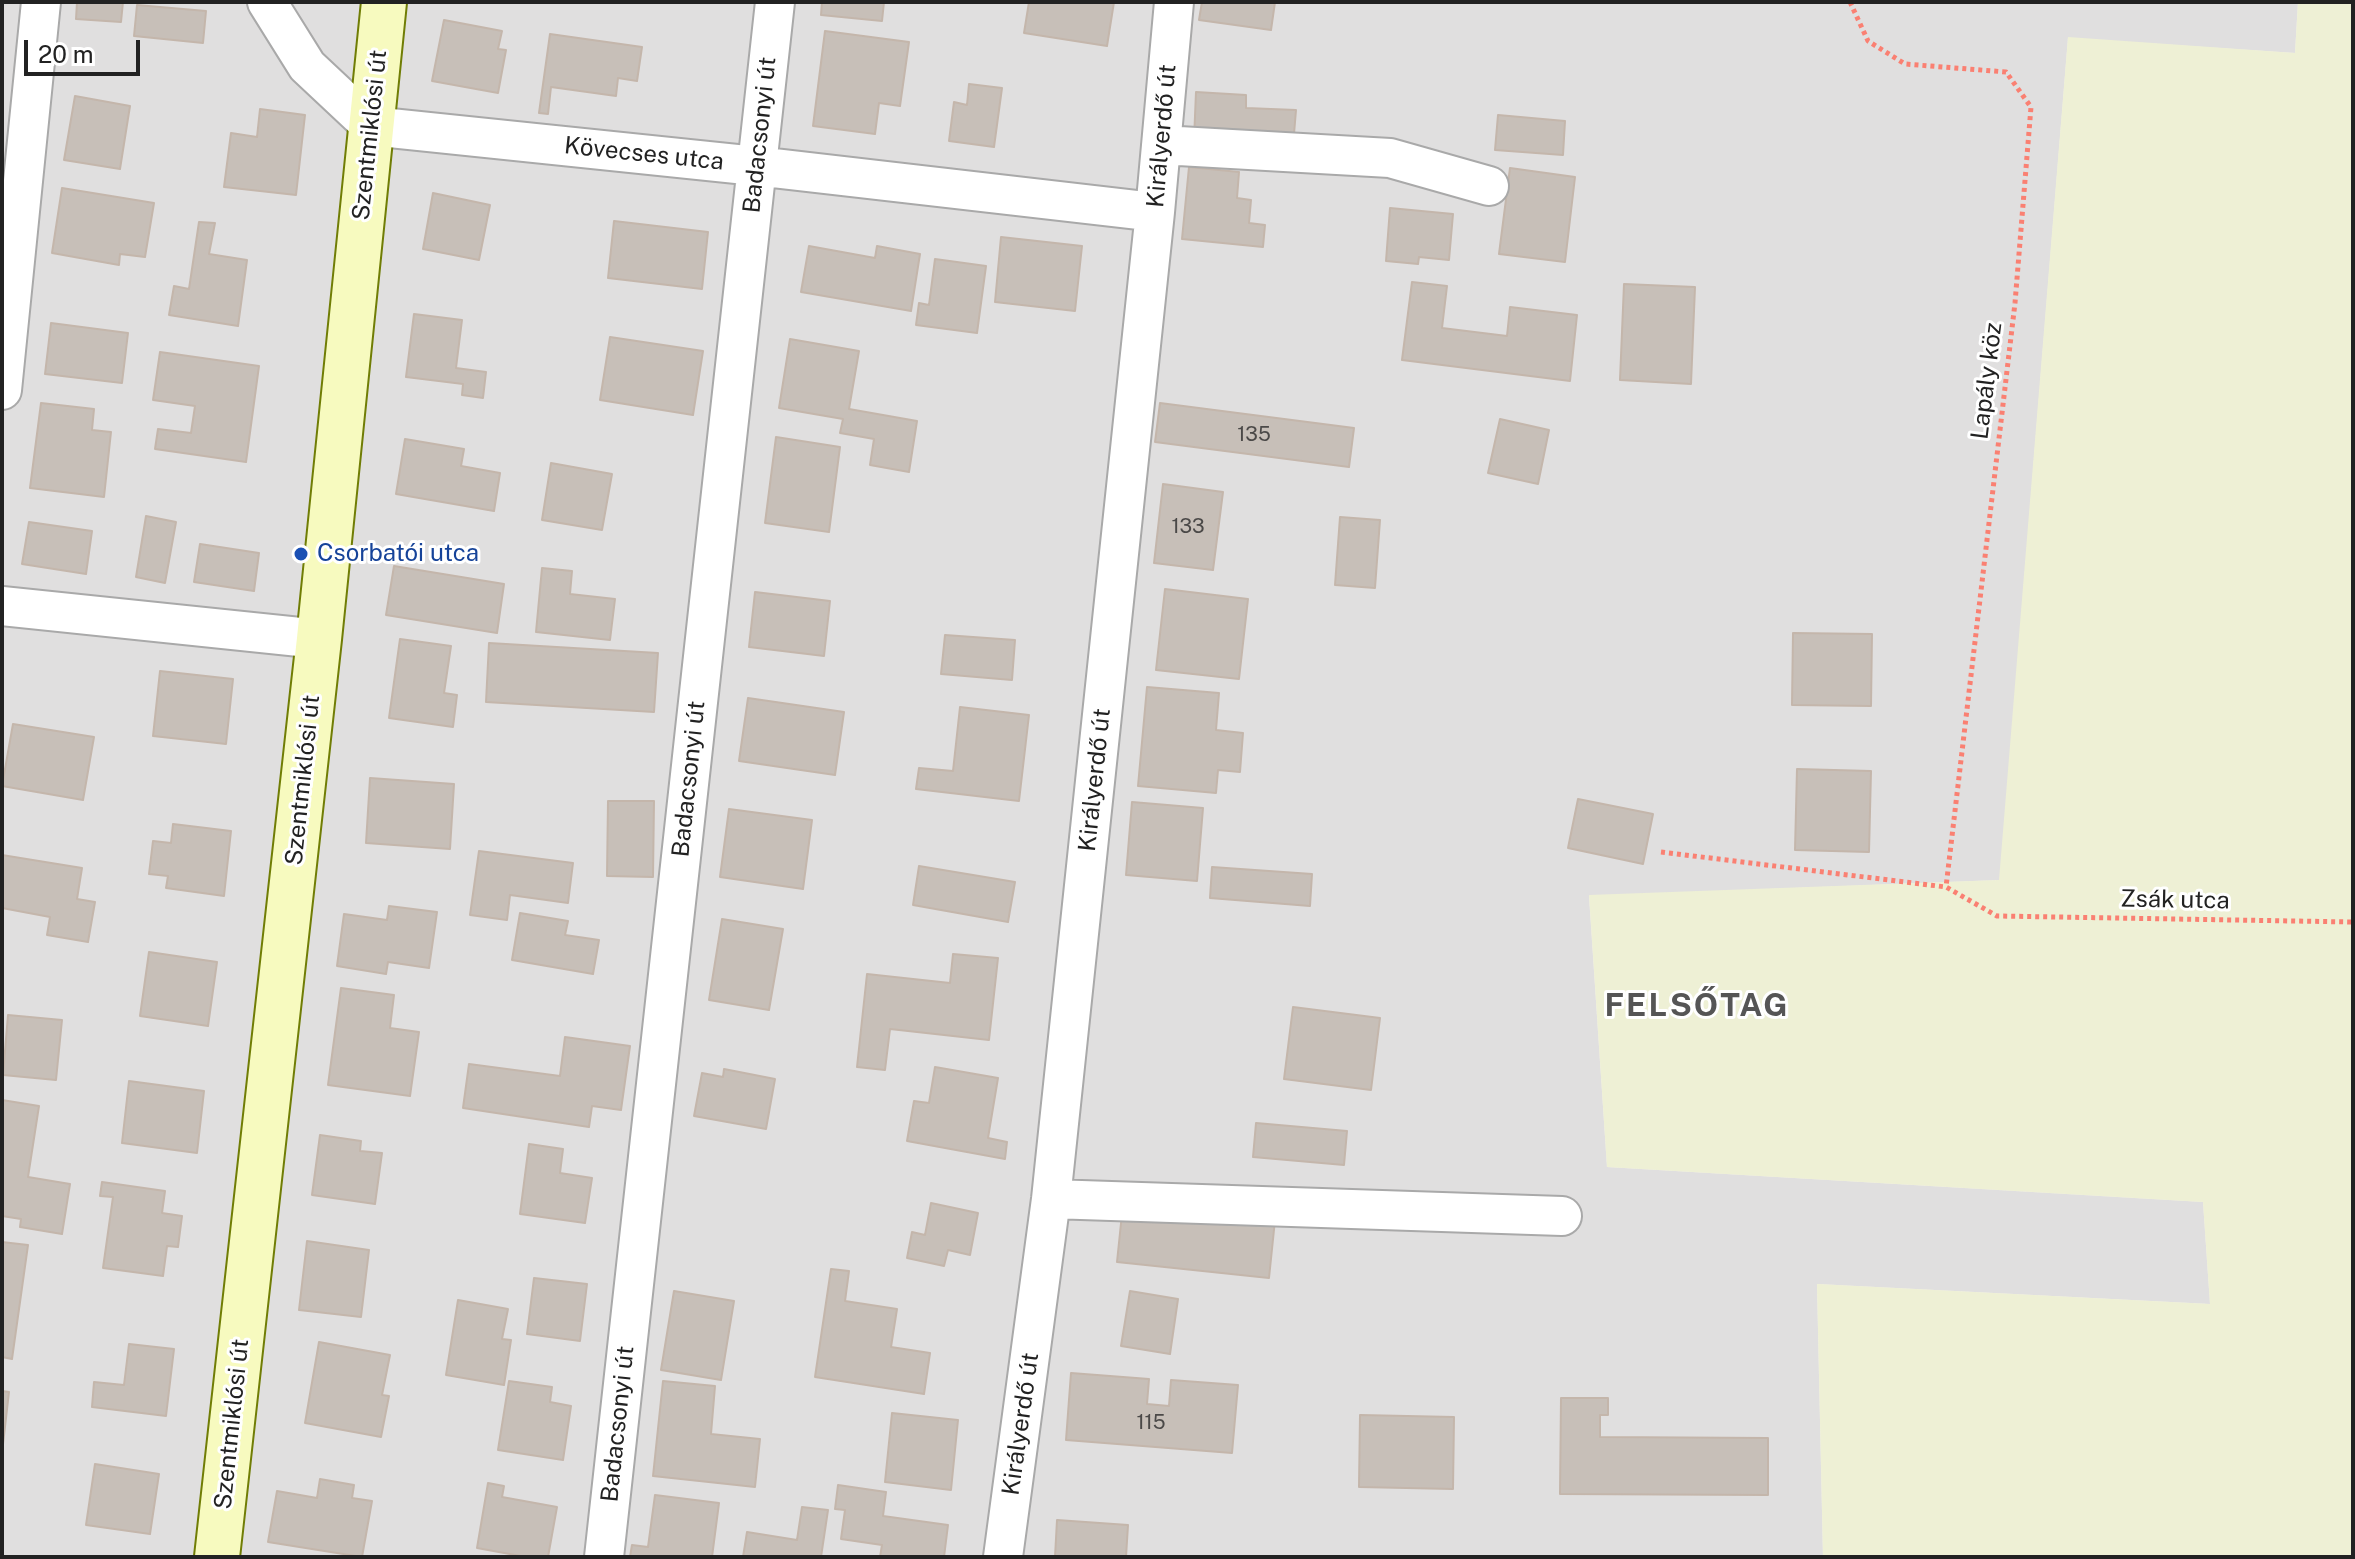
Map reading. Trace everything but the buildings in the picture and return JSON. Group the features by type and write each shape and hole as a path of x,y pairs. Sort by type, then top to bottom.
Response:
{"street":[{"path":"2,390 41,2"},
{"path":"267,2 307,66 371,126"},
{"name":"Szentmiklósi út","path":"217,1557 319,639 384,2"},
{"name":"Badacsonyi út","path":"604,1557 775,2"},
{"name":"Királyerdő út","path":"1003,1557 1051,1199 1155,212 1174,2"},
{"name":"Kövecses utca","path":"371,126 1155,212"},
{"path":"1161,145 1390,158 1489,186"},
{"path":"2,606 319,639"},
{"path":"1051,1199 1562,1216"}],"path":[{"name":"Lapály köz","path":"1850,2 1868,41 1905,64 2006,72 2031,107 2015,303 1946,887"},
{"path":"1661,852 1946,887"},
{"name":"Zsák utca","path":"1946,887 1997,916 2353,922"}],"shaded area":[{"path":"2,2 2298,2 2295,53 2068,38 2000,880 1589,896 1607,1167 2203,1202 2210,1304 1817,1284 1823,1557 2,1557"}],"green space":[{"path":"2298,2 2353,2 2353,1557 1823,1557 1817,1284 2210,1304 2203,1202 1607,1167 1589,895 1999,880 2068,37 2295,53"}],"place":[{"name":"Csorbatói utca","path":"301,554"}],"district":[{"name":"FELSŐTAG","path":"1697,1006"}]}
